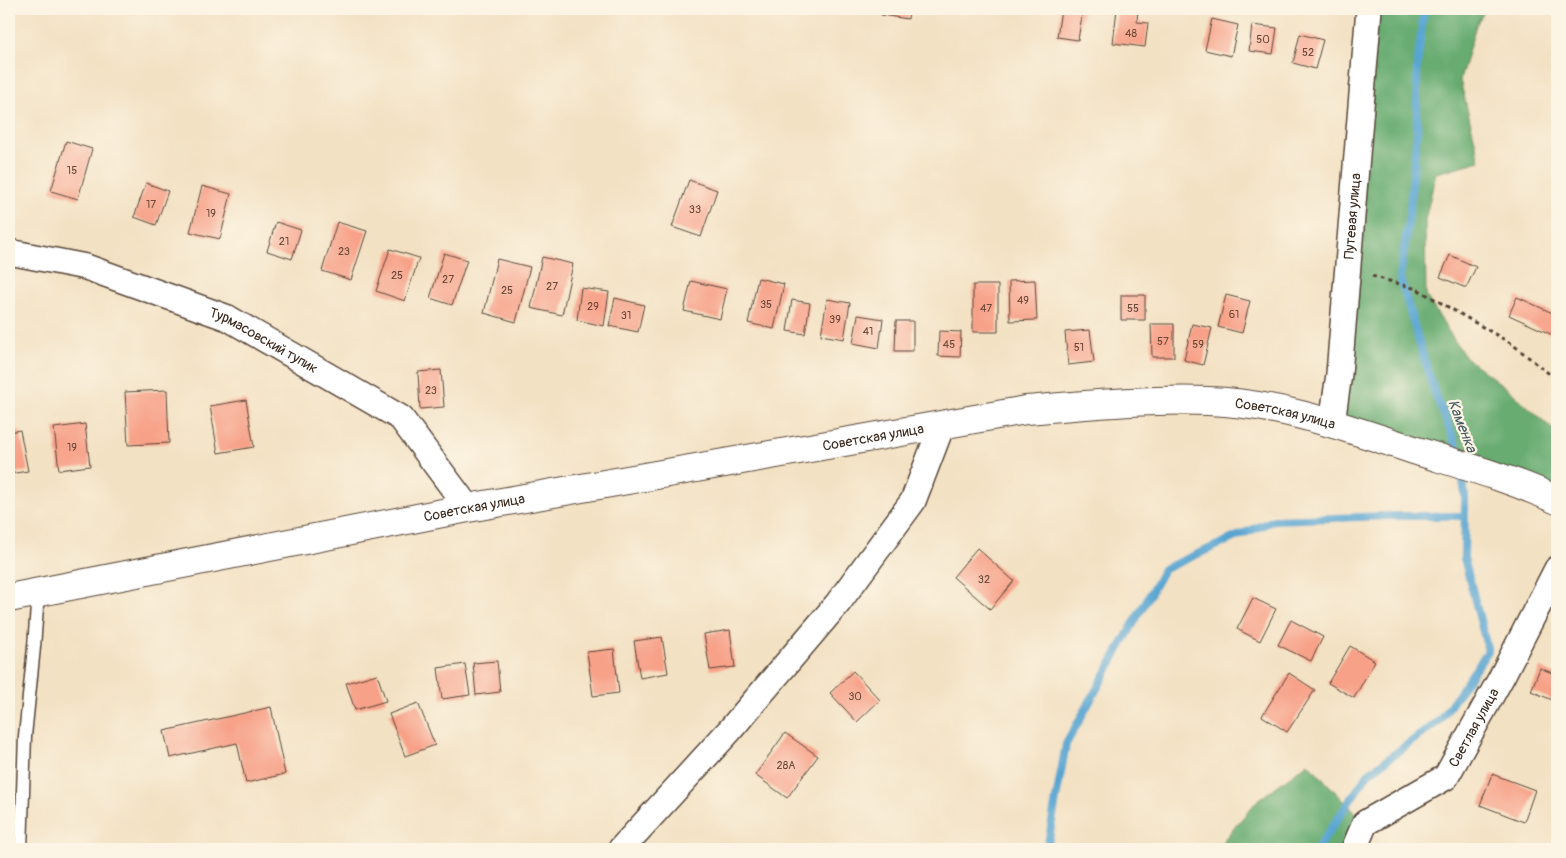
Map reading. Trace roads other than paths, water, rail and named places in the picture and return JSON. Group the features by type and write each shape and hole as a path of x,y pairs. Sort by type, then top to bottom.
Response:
{"main road":[{"name":"Советская улица","path":"9,598 468,508 1026,410 1114,402 1199,401 1266,407 1332,423 1498,476 1557,500"}],"street":[{"name":"Путевая улица","path":"1332,423 1340,364 1369,9"},
{"name":"Турмасовский тупик","path":"9,252 86,267 228,318 401,418 468,508"},
{"name":"Советская улица","path":"621,849 730,730 838,603 913,501 942,425"},
{"name":"Светлая улица","path":"1354,849 1365,823 1446,777 1501,678 1557,569"}],"lane":[{"path":"21,849 25,736 38,593"}],"waterway":[{"name":"Каменка","path":"1424,9 1417,67 1417,130 1410,208 1400,278 1433,389 1461,457"},
{"name":"Каменка","path":"1317,849 1368,774 1440,720 1488,651 1464,558 1465,497 1462,471"},
{"path":"1047,849 1066,744 1164,569 1274,520 1388,516 1464,516"}]}
